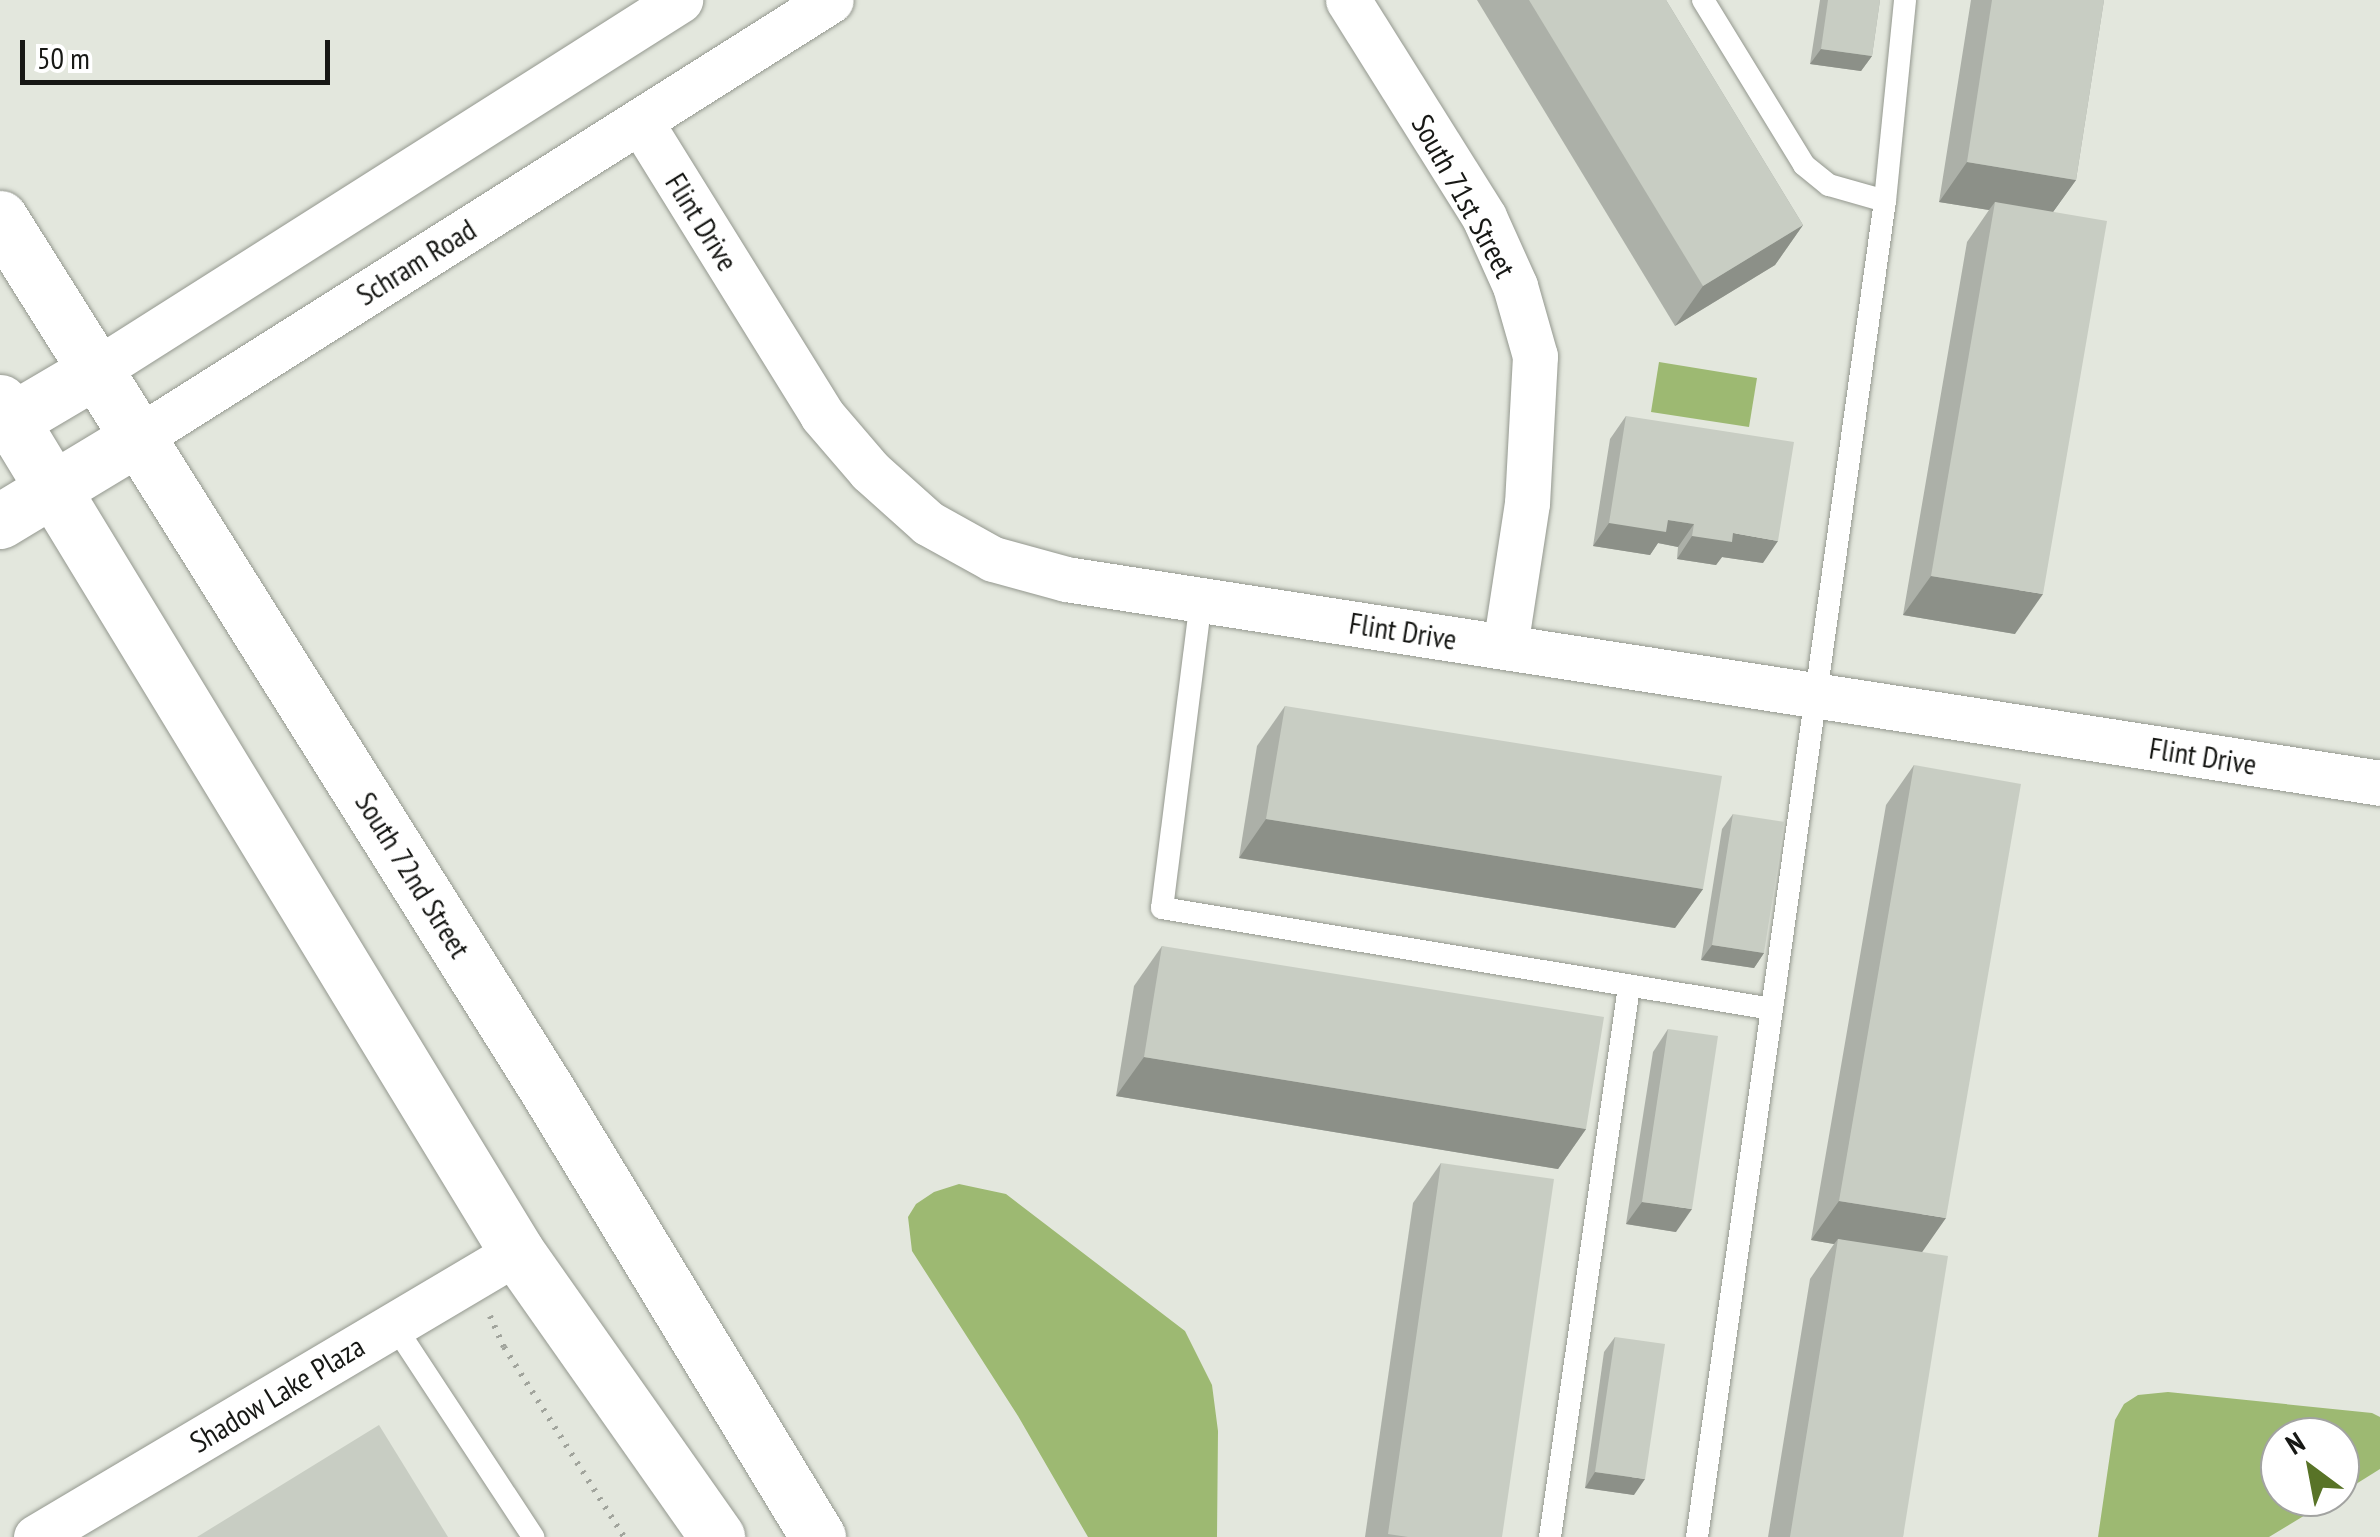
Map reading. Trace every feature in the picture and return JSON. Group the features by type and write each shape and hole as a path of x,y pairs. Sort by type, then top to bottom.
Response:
{"street":[{"path":"680,0 95,371 4,417 53,487 495,1265 717,1537"},
{"name":"Schram Road","path":"0,521 831,0"},
{"name":"South 71st Street","path":"1348,0 1484,217 1515,286 1535,356 1527,503 1504,646"},
{"name":"Flint Drive","path":"640,121 822,415 870,471 928,523 993,559 1066,579 2380,783"},
{"name":"South 72nd Street","path":"0,218 557,1104 818,1537"},
{"name":"Shadow Lake Plaza","path":"36,1537 495,1265"}],"lane":[{"path":"1703,0 1804,165 1829,185 1884,201"},
{"path":"1697,1537 1884,201 1905,0"},
{"path":"1202,600 1162,908 1772,1009"},
{"path":"1550,1537 1629,986"},
{"path":"394,1325 532,1537"}],"path":[{"path":"495,1265 504,1347 624,1537"}],"shaded area":[{"path":"1659,362 1757,378 1749,427 1651,412"},
{"path":"959,1184 1006,1194 1185,1331 1212,1385 1218,1431 1217,1537 1088,1537 1018,1416 912,1251 908,1217 916,1204 934,1192"},
{"path":"2168,1392 2372,1413 2380,1417 2380,1469 2360,1482 2360,1417 2260,1417 2260,1517 2302,1517 2269,1537 2098,1537 2115,1420 2124,1404 2138,1395"}],"building":[{"path":"1529,0 1666,0 1803,225 1703,286"},
{"path":"1828,0 1880,0 1872,56 1821,49"},
{"path":"1992,0 2104,0 2076,180 1967,162"},
{"path":"1995,202 2107,221 2043,594 1931,576"},
{"path":"1626,416 1794,442 1778,541 1733,533 1732,542 1692,536 1694,524 1668,520 1666,532 1609,523"},
{"path":"1285,706 1722,776 1703,889 1266,819"},
{"path":"1914,765 2021,784 1946,1218 1839,1201"},
{"path":"1733,814 1785,822 1764,953 1712,945"},
{"path":"1162,946 1604,1017 1586,1129 1144,1057"},
{"path":"1668,1029 1718,1036 1692,1209 1642,1202"},
{"path":"1441,1163 1554,1179 1502,1537 1388,1534"},
{"path":"1838,1239 1948,1256 1903,1537 1790,1537"},
{"path":"1615,1337 1665,1344 1645,1479 1595,1472"},
{"path":"379,1425 448,1537 197,1537"}]}
